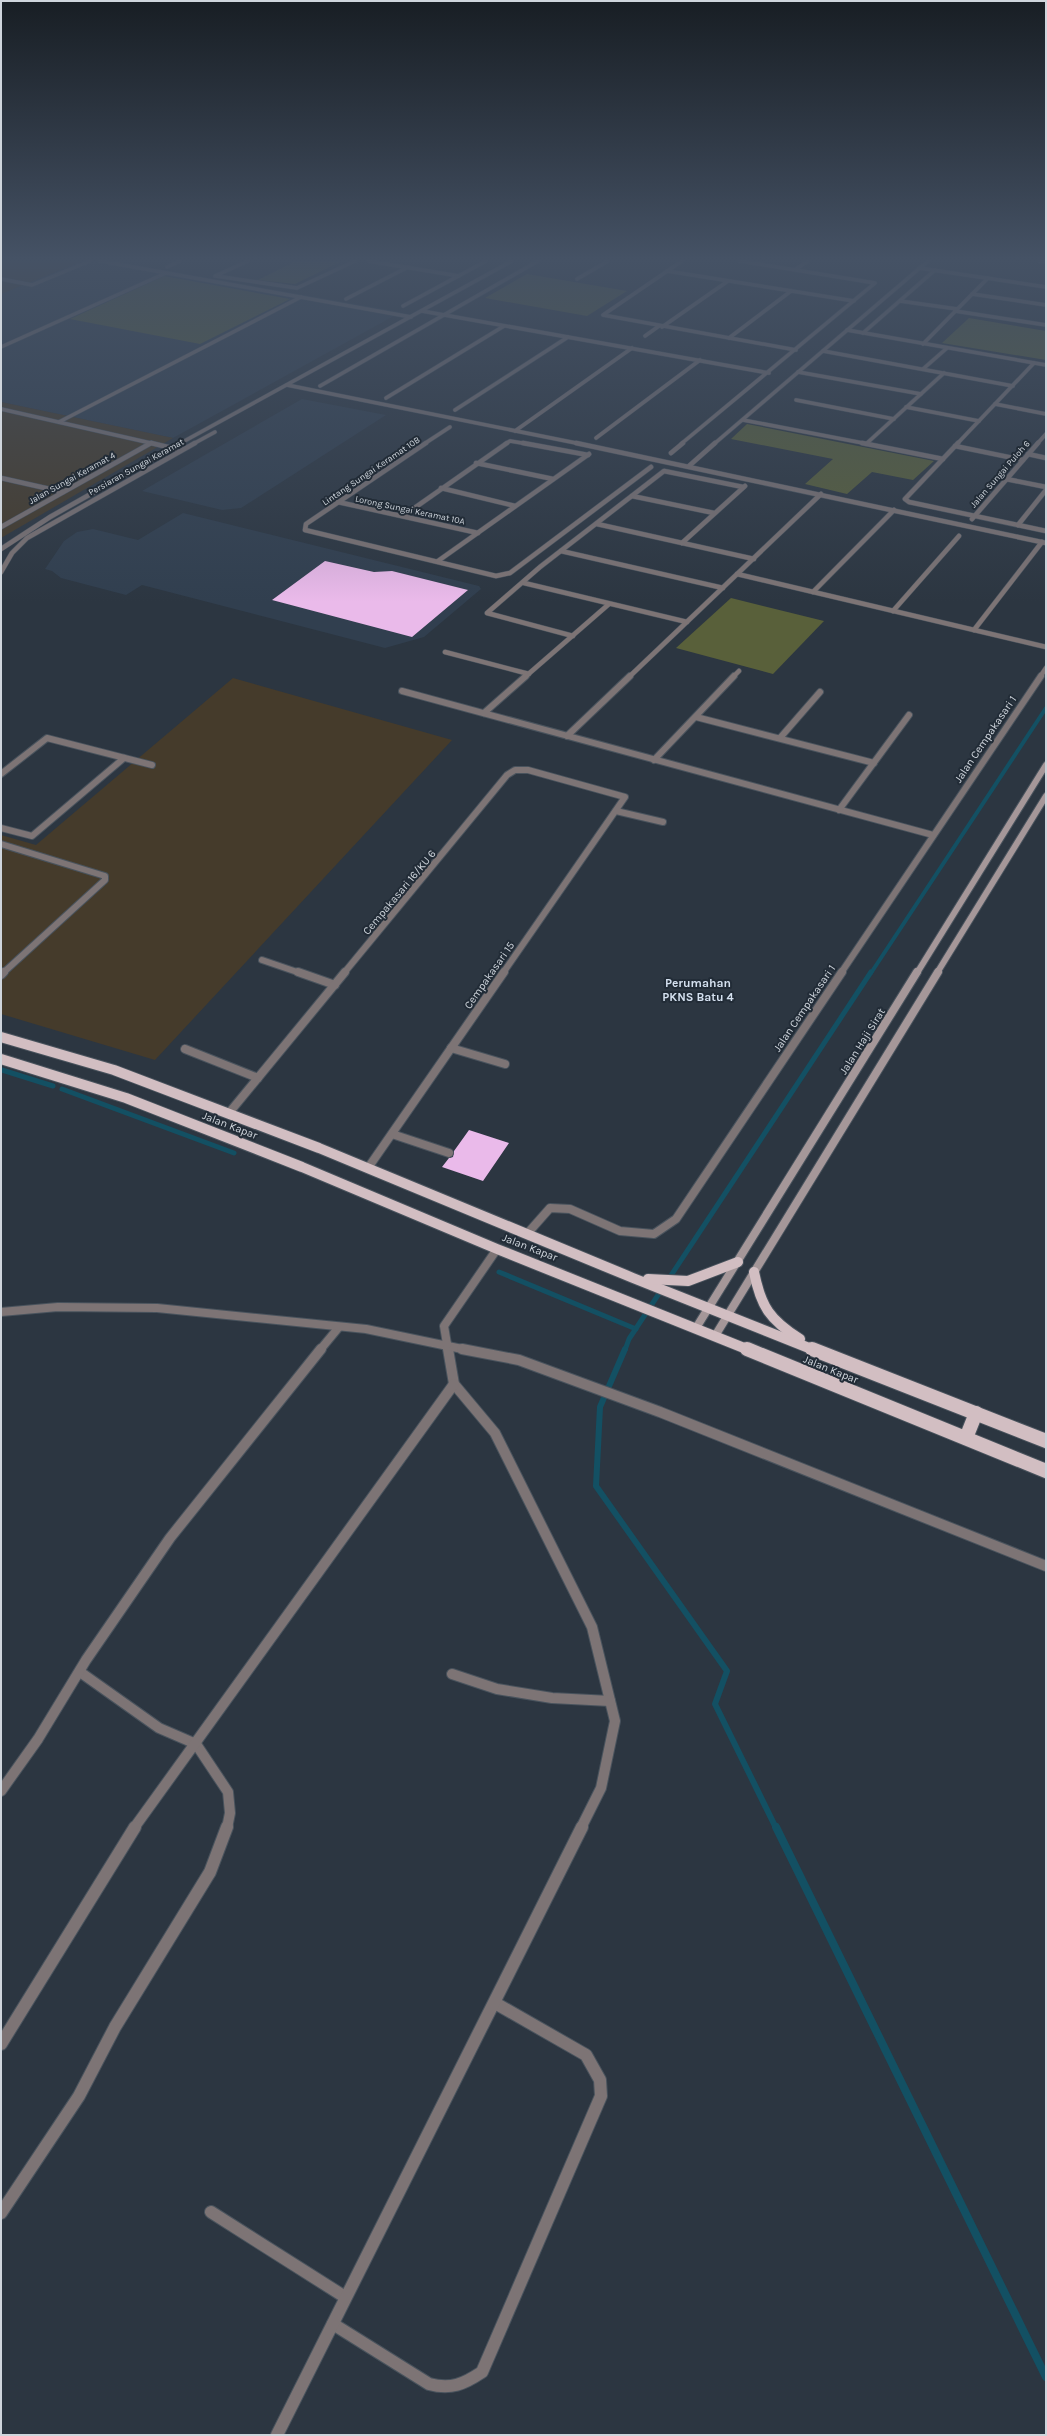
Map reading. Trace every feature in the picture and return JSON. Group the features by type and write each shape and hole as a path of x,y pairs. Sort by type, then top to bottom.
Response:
{"highway":[{"name":"Jalan Kapar","path":"1,1037 114,1070 229,1113 368,1168 633,1278 1046,1441"},
{"name":"Jalan Kapar","path":"1,1059 126,1098 302,1167 497,1249 621,1297 669,1318 1046,1471"},
{"path":"621,1273 659,1281 688,1282 738,1262"},
{"path":"754,1272 758,1296 775,1323 822,1353"},
{"path":"966,1438 976,1413"}],"main road":[{"name":"Jalan Haji Sirat","path":"696,1328 1046,765"},
{"path":"715,1336 1046,796"}],"street":[{"path":"59,422 151,375"},
{"name":"Persiaran Sungai Keramat","path":"1,549 23,533 305,375"},
{"name":"Persiaran Sungai Keramat","path":"250,412 314,375"},
{"path":"320,386 340,375"},
{"path":"386,398 424,375"},
{"path":"455,410 510,375"},
{"path":"515,431 594,375"},
{"path":"596,438 680,375"},
{"path":"671,453 767,375"},
{"path":"689,466 795,375"},
{"path":"813,375 920,394"},
{"path":"866,444 942,375"},
{"path":"953,375 1013,386"},
{"path":"1023,375 905,499 909,502 1046,531"},
{"path":"287,385 598,447 1044,542 974,630"},
{"path":"796,400 894,418"},
{"path":"995,404 1046,414"},
{"path":"906,408 979,421"},
{"path":"1,409 183,450"},
{"path":"743,420 943,459"},
{"name":"Lintang Sungai Keramat 10B","path":"438,561 305,530 306,524 450,427"},
{"name":"Persiaran Sungai Keramat","path":"1,572 12,553 27,538 217,430"},
{"name":"Jalan Sungai Puloh 6","path":"966,526 1046,434"},
{"path":"402,516 476,463 510,441 588,454"},
{"name":"Jalan Sungai Keramat 4","path":"1,527 152,443"},
{"path":"955,446 1023,460"},
{"path":"438,561 598,447"},
{"path":"1028,454 1046,458"},
{"path":"476,463 553,479"},
{"path":"438,561 496,576 510,573 651,468"},
{"path":"573,636 487,614 561,551 666,470 743,487"},
{"path":"1,478 63,492"},
{"path":"1006,479 1046,489 1018,525"},
{"path":"682,543 752,480"},
{"path":"441,488 515,506"},
{"path":"567,736 821,494"},
{"path":"632,496 714,514"},
{"name":"Lorong Sungai Keramat 10A","path":"338,502 478,533"},
{"path":"813,592 894,510"},
{"path":"597,524 754,559"},
{"path":"893,611 959,536"},
{"path":"561,551 723,588"},
{"path":"737,574 1046,647"},
{"path":"524,583 687,622"},
{"path":"484,713 609,604"},
{"path":"445,652 529,674"},
{"name":"Jalan Cempakasari 1","path":"527,1234 550,1208 570,1209 620,1231 654,1234 676,1219 1046,668"},
{"path":"654,760 739,671"},
{"path":"402,691 933,835"},
{"path":"780,738 820,692"},
{"path":"696,716 874,762"},
{"path":"839,810 909,716"},
{"path":"1,774 47,738 152,765"},
{"path":"1,828 32,836 124,758"},
{"name":"Cempakasari 16/KU 6","path":"229,1113 511,772 528,770 622,796"},
{"name":"Cempakasari 15","path":"368,1168 625,799 622,796"},
{"path":"616,811 663,822"},
{"path":"1,844 105,876 105,880 1,975"},
{"path":"262,960 335,985"},
{"path":"451,1048 506,1064"},
{"path":"185,1049 258,1078"},
{"path":"392,1134 449,1153"},
{"path":"277,2435 602,1788 615,1721 592,1627 495,1433 454,1384 444,1326 497,1249"},
{"path":"1,1312 58,1307 157,1308 366,1329 447,1344 519,1360 634,1401 1046,1566"},
{"path":"1,1791 38,1739 86,1660 170,1538 300,1373 339,1327"},
{"path":"1,2044 136,1825 196,1744 454,1384"},
{"path":"1,2213 79,2096 115,2027 210,1872 224,1839 230,1813 228,1792 196,1744 159,1728 80,1672"},
{"path":"452,1674 497,1689 552,1698 610,1701"},
{"path":"333,2324 429,2384 444,2389 463,2385 482,2372 601,2096 600,2080 586,2055 495,2003"},
{"path":"211,2212 345,2297"}],"shaded area":[{"path":"1,375 288,375 173,438 1,402"},
{"path":"302,399 386,415 241,508 222,510 142,491"},
{"path":"1,402 173,438 1,538"},
{"path":"183,513 479,586 481,589 424,637 385,648 142,585 126,595 61,578 52,571 45,569 64,541 77,532 93,529 138,540"},
{"path":"233,678 452,740 155,1060 1,1014 1,835 36,845"}],"green space":[{"path":"747,424 934,461 913,480 872,472 847,494 805,484 833,459 731,439"},
{"path":"731,598 824,621 773,674 676,648"}],"building":[{"path":"325,561 374,572 392,571 468,590 412,637 272,600"},
{"path":"469,1130 509,1143 483,1181 442,1167 449,1158 453,1157 454,1151"}],"waterway":[{"path":"871,973 1046,708"},
{"path":"668,1280 871,972"},
{"path":"2,1070 53,1086"},
{"path":"62,1089 234,1153"},
{"path":"499,1272 636,1329"},
{"path":"636,1329 662,1289"},
{"path":"625,1350 629,1339 636,1329"},
{"path":"625,1349 600,1407 596,1486 727,1671 715,1704 776,1828"},
{"path":"776,1827 1046,2377"}],"district":[{"name":"Perumahan PKNS Batu 4","path":"698,990"}]}
